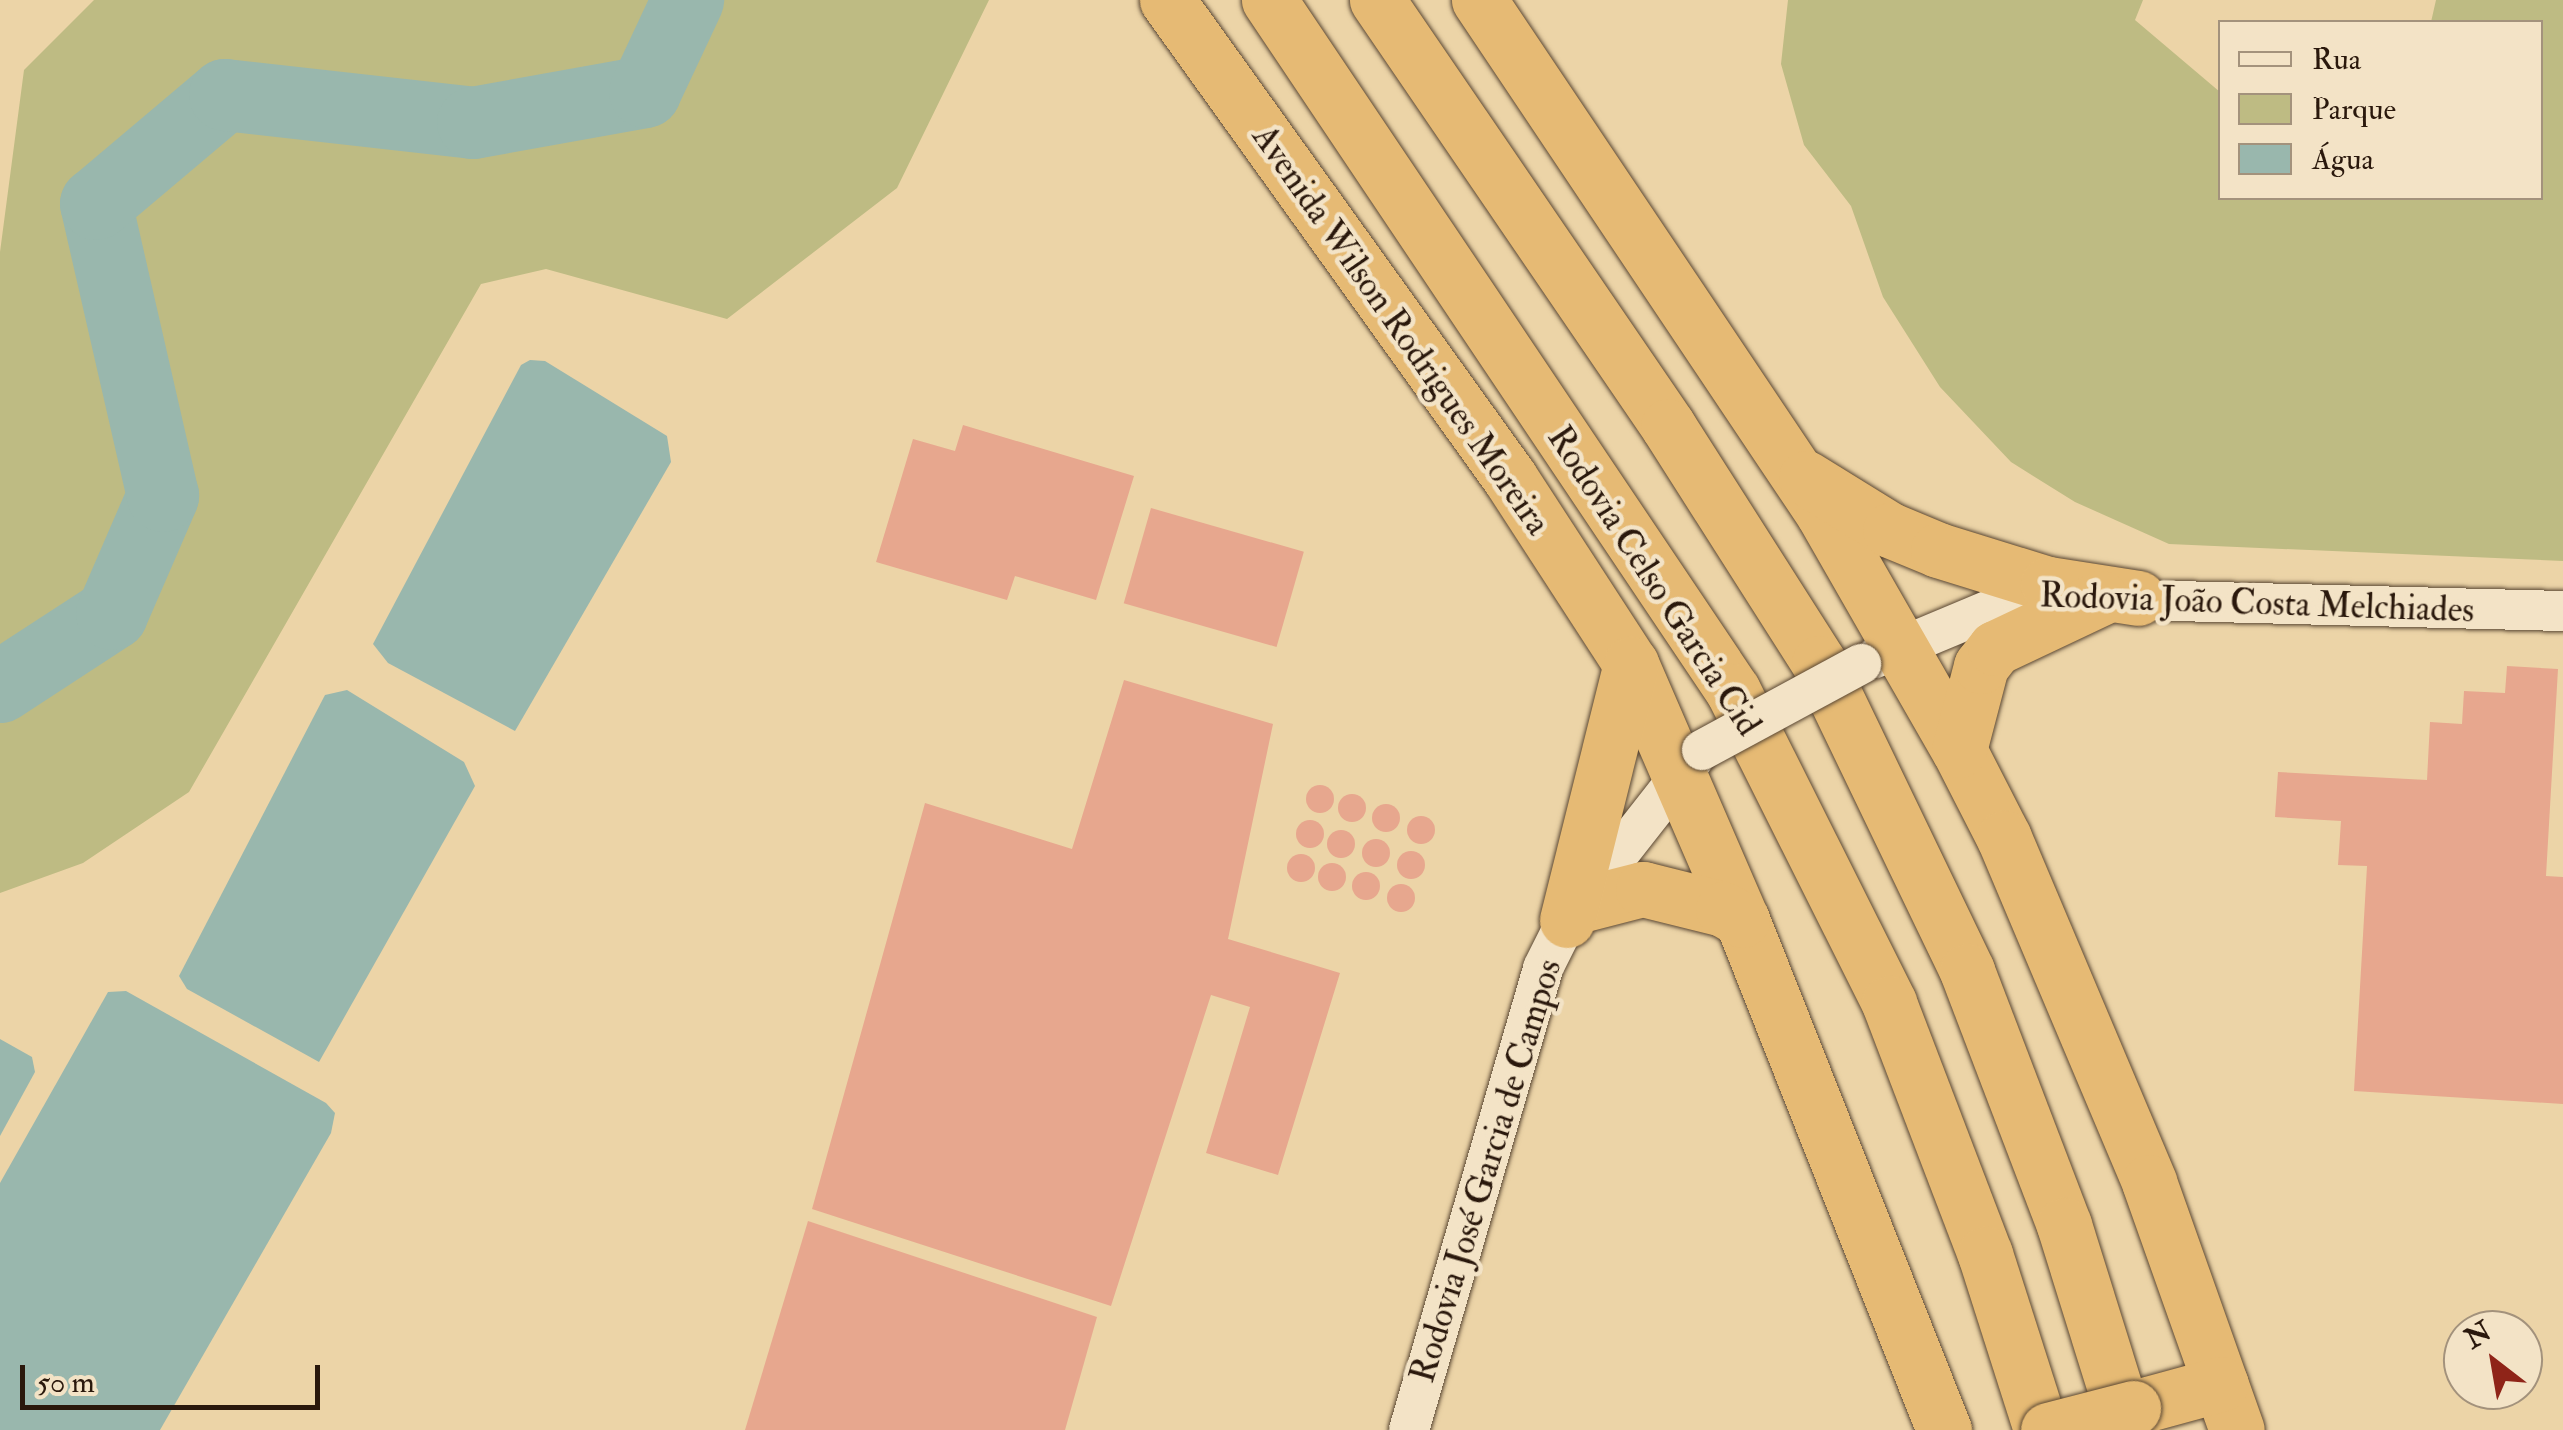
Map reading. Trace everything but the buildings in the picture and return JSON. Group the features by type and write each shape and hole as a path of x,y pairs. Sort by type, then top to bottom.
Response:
{"highway":[{"name":"Avenida Wilson Rodrigues Moreira","path":"1167,0 1510,478 1630,664"},
{"name":"Rodovia Celso Garcia Cid","path":"1269,0 1733,690 1889,1003 1985,1254 2044,1430"},
{"path":"1377,0 1668,426 1819,663 1966,971 2064,1225 2131,1419"},
{"path":"1479,0 1791,468 1882,655 1959,750 2004,838 2149,1182 2229,1407 2044,1430"},
{"path":"1791,468 1890,530 1938,550 2048,584 2119,598"},
{"path":"1959,750 1981,666 1995,648 2119,598"},
{"name":"Rodovia Celso Garcia Cid","path":"1630,664 1691,761 1742,920 1944,1430"},
{"path":"1574,912 1630,664"},
{"path":"1574,912 1643,889 1723,908 1742,920"}],"street":[{"name":"Rodovia João Costa Melchiades","path":"1691,761 1882,655 2021,596 2563,611"},
{"name":"Rodovia José Garcia de Campos","path":"1409,1430 1543,968 1574,912 1691,761"}],"green space":[{"path":"94,0 989,0 897,188 727,319 546,269 481,284 189,792 83,863 0,893 0,252 24,70"},
{"path":"1788,0 2143,0 2135,20 2218,90 2218,200 2543,200 2543,20 2431,20 2436,0 2563,0 2563,561 2169,544 2075,502 2011,462 1940,387 1883,297 1851,206 1804,145 1781,64"}],"water":[{"path":"530,360 545,361 667,436 671,462 515,731 388,663 373,644 521,365"},
{"path":"347,690 464,762 475,786 319,1062 187,989 179,976 325,695"},
{"path":"126,991 326,1103 335,1113 331,1133 160,1430 0,1430 0,1183 108,992"},
{"path":"0,1039 32,1057 35,1072 0,1136"}],"waterway":[{"path":"0,687 112,614 163,496 96,204 225,95 473,123 645,92 688,0"}]}
